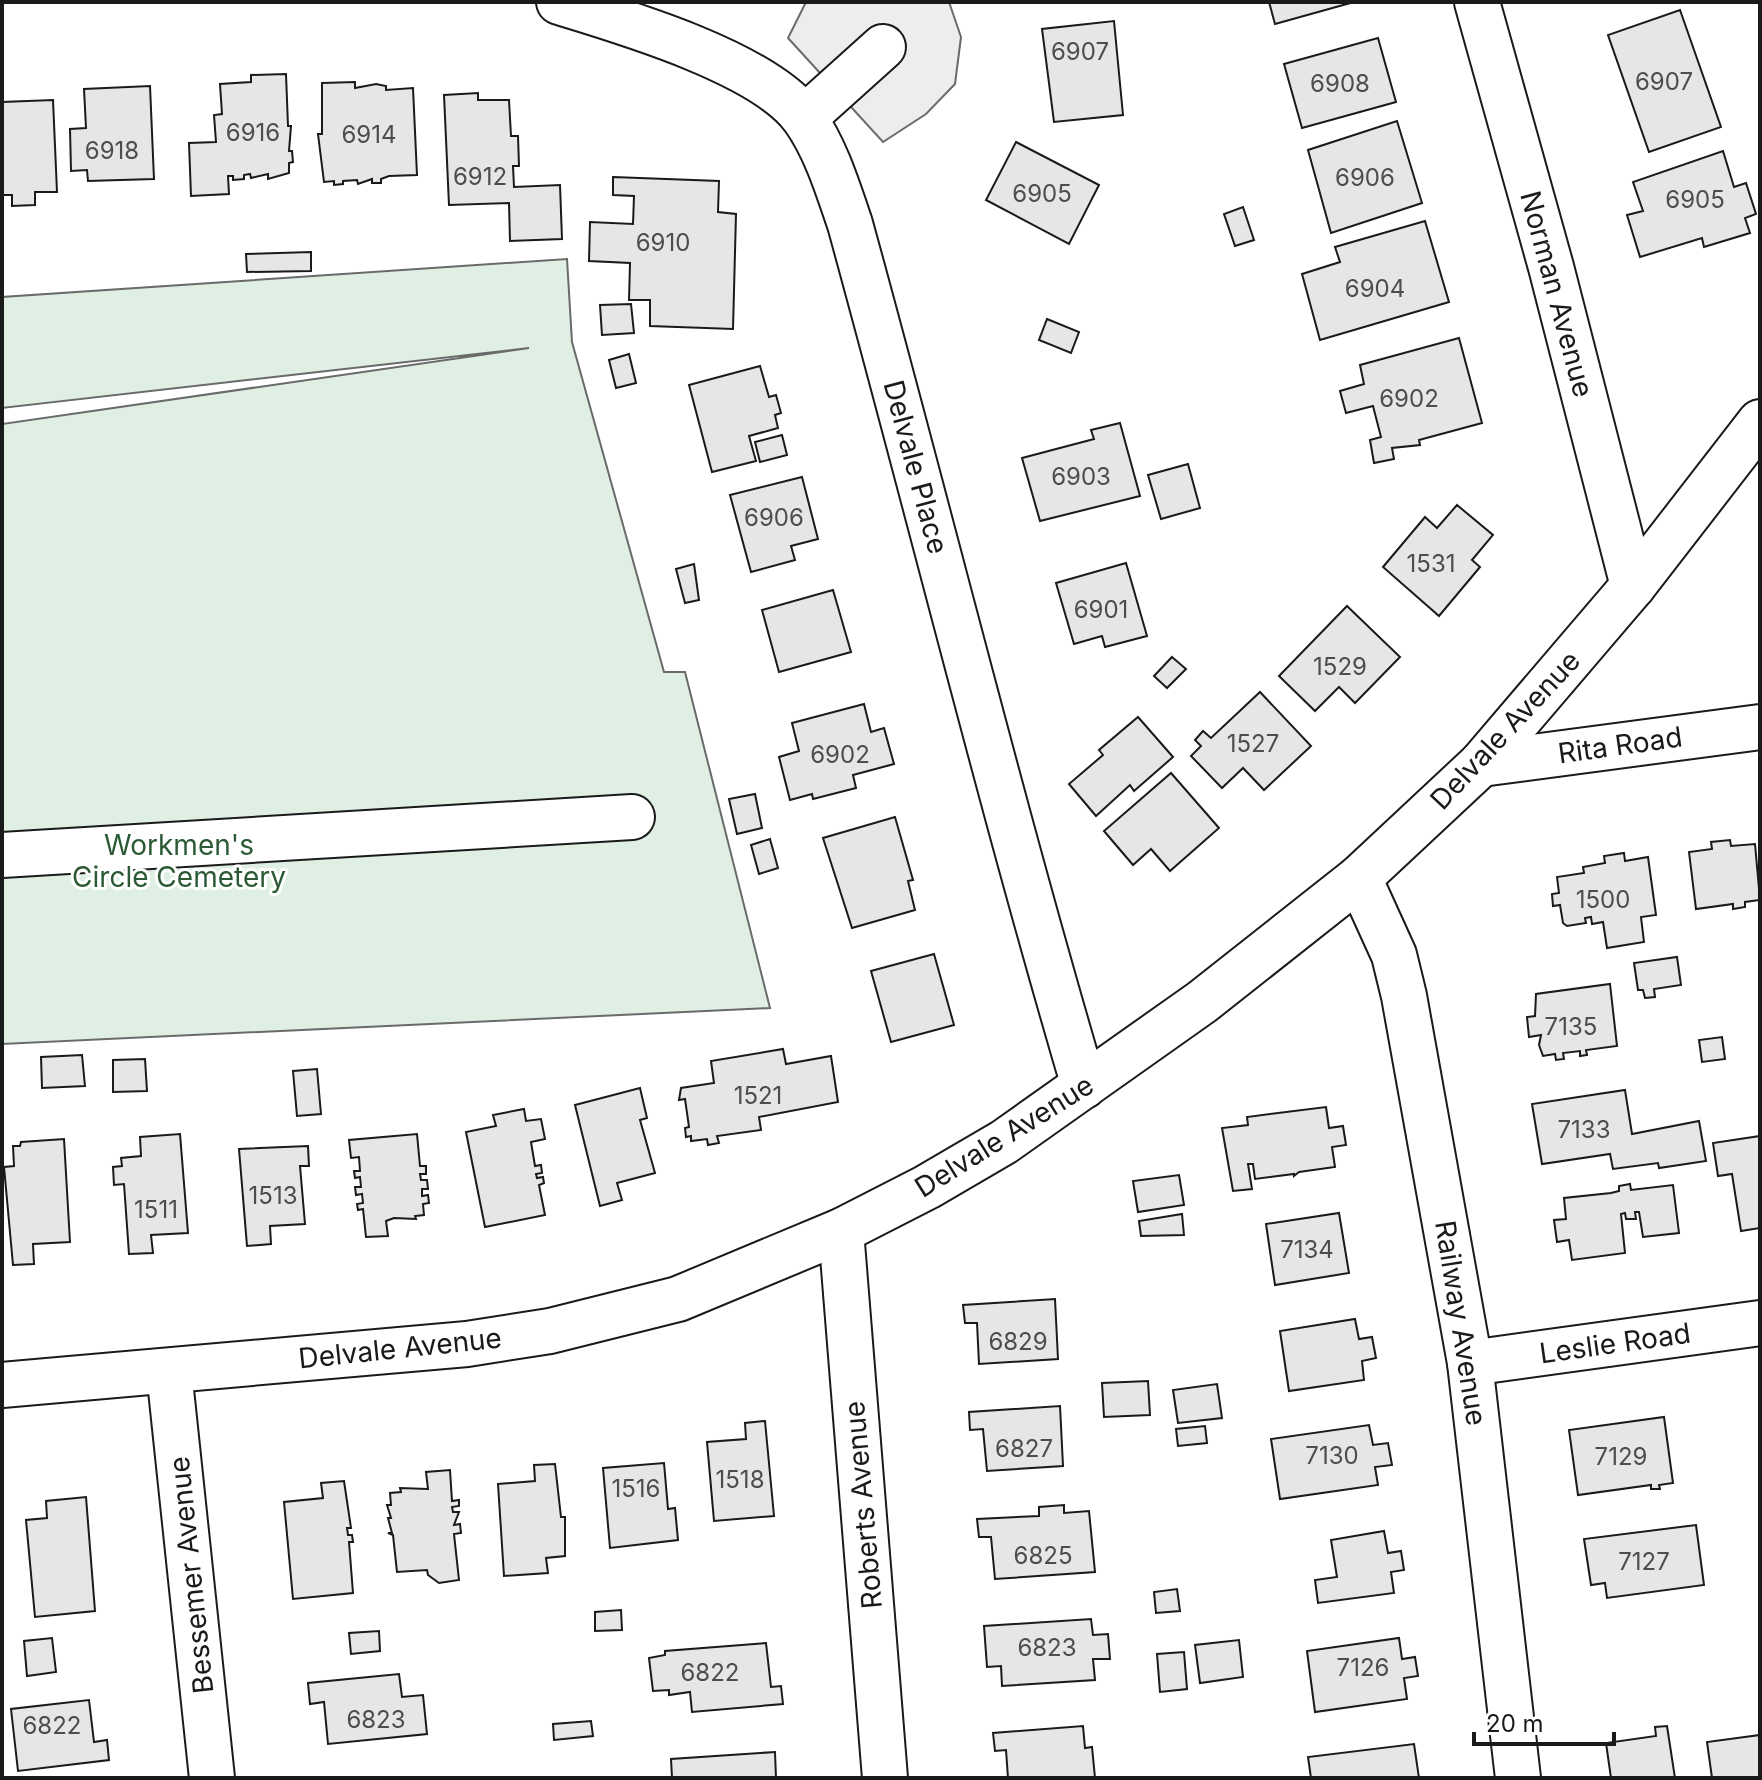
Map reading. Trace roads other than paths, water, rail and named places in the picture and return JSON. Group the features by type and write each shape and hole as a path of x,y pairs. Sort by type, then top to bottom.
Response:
{"street":[{"name":"Delvale Place","path":"559,2 614,19 768,83 804,118 832,172 850,224 1028,896 1084,1086"},
{"name":"Norman Avenue","path":"1477,2 1551,267 1633,586"},
{"path":"804,118 883,47"},
{"name":"Delvale Avenue","path":"2,1385 467,1344 550,1331 678,1299 841,1231 991,1149 1214,993 1359,878 1481,764 1633,586 1760,422"},
{"name":"Rita Road","path":"1481,764 1760,727"},
{"path":"2,855 632,817"},
{"name":"Railway Avenue","path":"1359,878 1394,955 1404,996 1470,1363 1518,1778"},
{"name":"Roberts Avenue","path":"841,1231 885,1778"},
{"name":"Leslie Road","path":"1470,1363 1760,1323"},
{"name":"Bessemer Avenue","path":"169,1371 212,1778"}],"park label":[{"name":"Workmen's Circle Cemetery","path":"179,861"}]}
